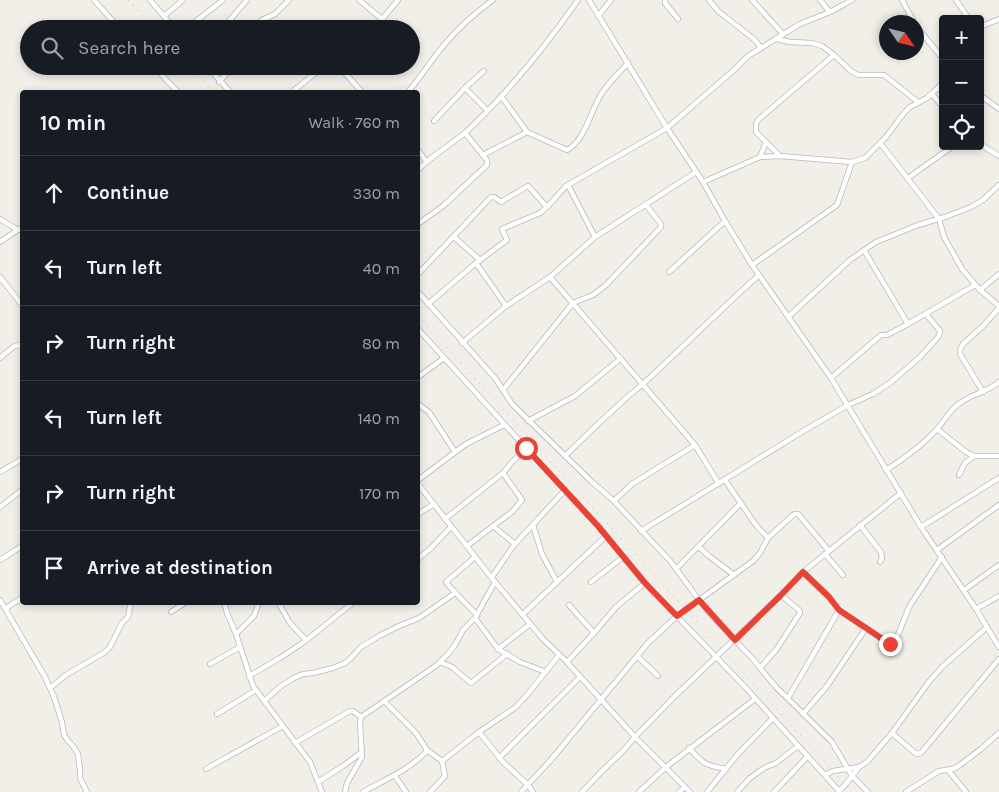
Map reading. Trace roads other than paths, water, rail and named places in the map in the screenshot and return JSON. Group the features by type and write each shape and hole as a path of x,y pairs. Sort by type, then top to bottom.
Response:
{"street":[{"path":"94,0 112,20"},
{"path":"150,0 167,20"},
{"path":"164,16 183,0"},
{"path":"197,20 223,0"},
{"path":"230,20 247,0"},
{"path":"262,20 275,14 289,0"},
{"path":"359,0 382,19 398,0"},
{"path":"410,90 459,28 493,0"},
{"path":"420,168 426,161 465,133 501,96 540,53 578,0"},
{"path":"589,0 667,128 703,182 752,265 831,378 921,527 976,608 999,647"},
{"path":"598,16 611,0"},
{"path":"665,0 665,3 678,19"},
{"path":"710,0 718,12 755,40 761,48"},
{"path":"752,0 783,34"},
{"path":"820,0 830,12"},
{"path":"428,304 478,261 507,240 502,230 540,213 568,185 667,128 748,56 800,24 830,12 852,0"},
{"path":"902,0 910,15"},
{"path":"956,0 966,15"},
{"path":"984,25 999,19"},
{"path":"924,36 939,54"},
{"path":"777,39 822,46 851,71 858,75 884,75 918,102"},
{"path":"780,156 756,132 758,120 834,55"},
{"path":"501,96 527,132 567,150 580,137 602,93 628,63"},
{"path":"434,121 484,71"},
{"path":"161,75 175,90"},
{"path":"214,75 228,90"},
{"path":"219,82 225,75"},
{"path":"294,90 313,75"},
{"path":"347,75 360,90"},
{"path":"170,86 171,90"},
{"path":"703,182 760,157 780,156 852,162 865,158 886,137 910,107 932,94 939,87"},
{"path":"465,88 487,110"},
{"path":"932,94 941,105"},
{"path":"984,98 999,110"},
{"path":"483,155 527,132"},
{"path":"420,223 443,206 487,164 487,160 465,133"},
{"path":"760,157 766,142"},
{"path":"880,143 939,219 944,237 962,270 999,307 984,326 963,344 960,350 960,354 983,392"},
{"path":"984,147 999,156"},
{"path":"908,178 947,150"},
{"path":"420,153 426,161"},
{"path":"752,265 837,205 852,162"},
{"path":"462,343 506,306 550,276 595,237 696,172"},
{"path":"568,185 595,237"},
{"path":"788,317 850,260 876,242 896,233 971,207 983,200 999,185"},
{"path":"420,272 491,197 501,202 528,186 547,207"},
{"path":"503,390 573,303 593,295 606,284 661,227 661,224 646,205"},
{"path":"0,219 20,229"},
{"path":"669,272 725,221"},
{"path":"0,242 20,229"},
{"path":"454,237 478,261 506,306"},
{"path":"864,250 908,324"},
{"path":"980,290 999,274"},
{"path":"566,456 585,436 759,275"},
{"path":"550,276 642,385 674,419 695,445 719,484"},
{"path":"0,277 20,302"},
{"path":"831,378 881,335 887,335 908,324 975,285"},
{"path":"420,294 494,378 512,404 614,501 676,569 699,600 760,668 832,742 852,776 868,792"},
{"path":"641,530 805,430 890,383 920,357 939,336 940,331 926,314"},
{"path":"420,333 565,490 645,583 839,791 892,733 928,683 987,627"},
{"path":"0,358 20,345"},
{"path":"420,376 444,358"},
{"path":"528,421 575,396 620,359"},
{"path":"886,470 914,450 937,429 955,406 971,396 992,388 999,382"},
{"path":"420,405 429,412 455,452"},
{"path":"420,478 466,444 504,425"},
{"path":"937,429 974,456 999,456"},
{"path":"614,501 632,484 695,445"},
{"path":"445,519 503,474 513,460 526,448"},
{"path":"959,475 974,456"},
{"path":"0,472 20,460"},
{"path":"467,546 513,511 522,500 503,474"},
{"path":"921,527 999,478"},
{"path":"725,480 755,524 768,538"},
{"path":"420,486 493,580 543,639 635,737 690,792"},
{"path":"345,792 350,778 362,757 361,717 440,662 452,649 463,630 476,616 493,580 515,544 565,490"},
{"path":"0,507 20,492"},
{"path":"582,792 675,696 735,640 803,572 901,493"},
{"path":"676,569 740,503"},
{"path":"420,513 434,504"},
{"path":"937,550 999,505"},
{"path":"521,792 550,761 648,643 677,616 757,558 768,538 793,515 798,514 843,575"},
{"path":"533,525 544,557 557,582"},
{"path":"860,525 881,552 882,558 880,562"},
{"path":"420,557 451,526"},
{"path":"493,526 515,544"},
{"path":"522,614 606,536"},
{"path":"0,560 20,547"},
{"path":"699,547 734,575"},
{"path":"475,557 446,582 476,616 498,649 528,666 546,672"},
{"path":"591,582 623,557"},
{"path":"803,572 829,597 839,610 892,646 909,607 942,557"},
{"path":"964,590 999,565"},
{"path":"566,662 616,607 645,583"},
{"path":"264,701 281,686 294,678 303,674 327,670 345,663 361,647 399,626 419,618 456,593"},
{"path":"760,668 776,650 800,613 800,610 781,595"},
{"path":"976,608 999,596"},
{"path":"6,610 20,599"},
{"path":"0,600 50,688 58,706 64,734 78,754 80,778 87,792"},
{"path":"50,688 66,675 105,652 110,647 119,628 128,617 130,605"},
{"path":"171,612 182,605"},
{"path":"225,605 249,676 256,690 310,762 322,792"},
{"path":"236,634 254,616 259,605"},
{"path":"280,605 290,623 306,640"},
{"path":"249,676 306,640 350,605"},
{"path":"570,605 594,633"},
{"path":"788,698 839,610"},
{"path":"498,649 530,624"},
{"path":"803,714 827,686 866,628"},
{"path":"210,664 240,647"},
{"path":"440,662 452,667 471,683 507,654"},
{"path":"442,761 516,706 560,655"},
{"path":"638,656 658,676"},
{"path":"892,733 915,753 921,753 999,658"},
{"path":"499,758 580,677"},
{"path":"216,714 256,690"},
{"path":"639,792 689,748 755,699"},
{"path":"384,701 416,733 427,750 442,761 445,776 433,791"},
{"path":"295,743 350,711 361,717"},
{"path":"707,792 738,754 772,719"},
{"path":"206,769 283,726"},
{"path":"479,732 499,758 533,792"},
{"path":"906,792 913,790 940,771 953,769 999,734"},
{"path":"737,792 750,778 764,768 776,763 798,746"},
{"path":"689,748 708,766 726,769"},
{"path":"363,792 409,767 427,750"},
{"path":"318,782 362,752"},
{"path":"774,792 808,756"},
{"path":"826,775 833,771 859,767"},
{"path":"948,770 966,792"},
{"path":"395,776 406,792"},
{"path":"679,792 685,786"}],"railway":[{"path":"128,0 146,20"},
{"path":"197,75 211,90"},
{"path":"420,318 852,792"}]}
